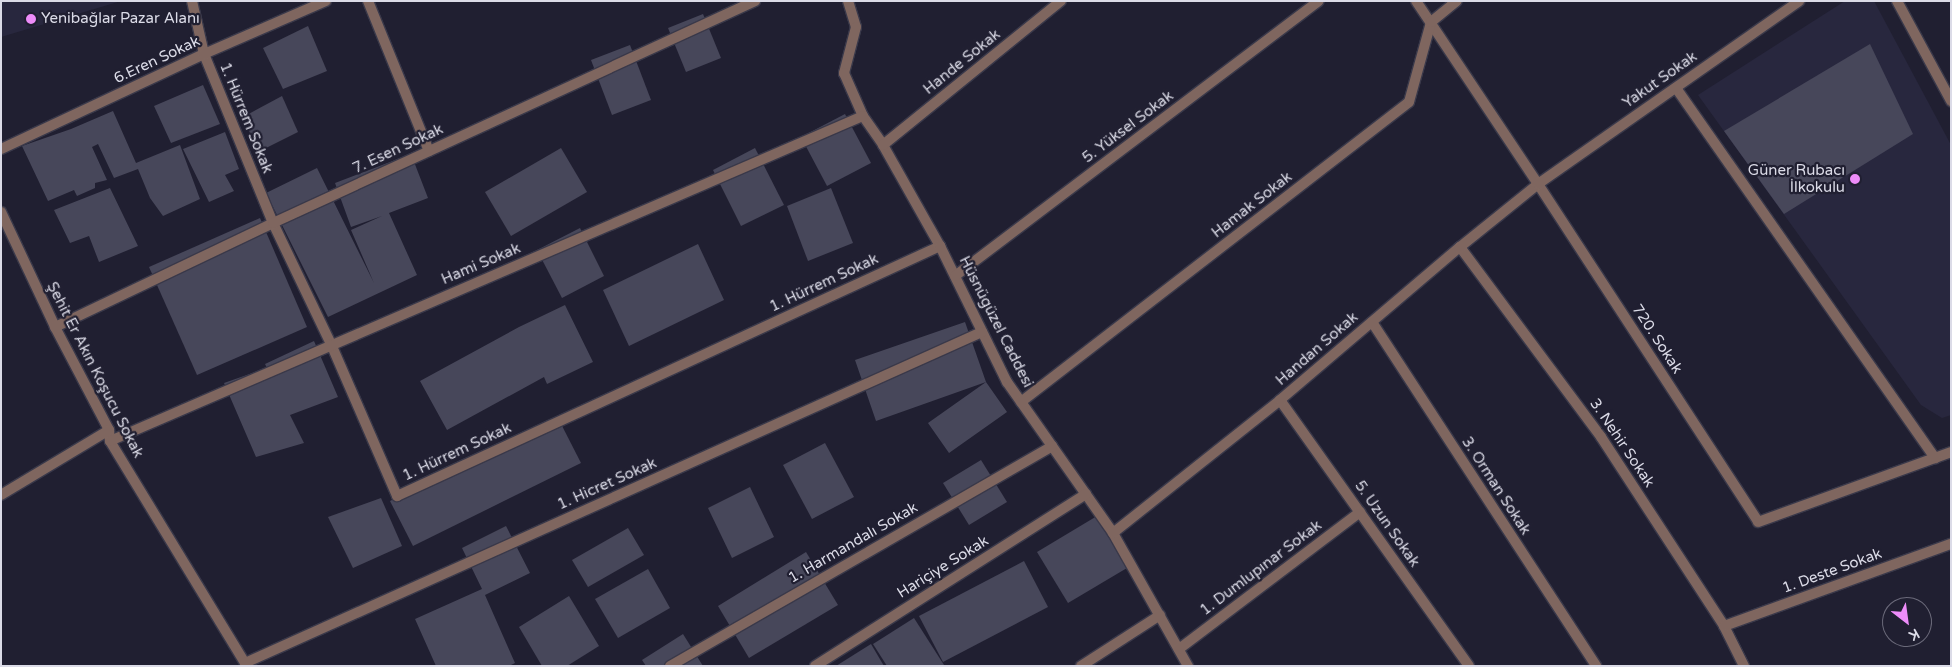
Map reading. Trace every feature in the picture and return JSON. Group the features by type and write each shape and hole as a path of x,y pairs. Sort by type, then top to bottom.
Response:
{"street":[{"name":"1. Hürrem Sokak","path":"192,1 204,54 273,223 331,344 397,496 940,246"},
{"name":"6.Eren Sokak","path":"1,149 204,54 326,1"},
{"path":"368,1 429,151"},
{"name":"7. Esen Sokak","path":"55,327 273,223 755,1"},
{"name":"Hüsnügüzel Caddesi","path":"848,1 856,27 844,73 863,116 883,146 940,246 1007,382 1113,533 1188,666"},
{"name":"Hande Sokak","path":"883,146 1061,1"},
{"name":"5. Yüksel Sokak","path":"955,276 1319,1"},
{"name":"720. Sokak","path":"1416,1 1538,184 1758,522 1951,452"},
{"path":"1431,22 1457,1"},
{"name":"Yakut Sokak","path":"1538,184 1799,1"},
{"path":"1897,1 1951,101"},
{"name":"Hamak Sokak","path":"1021,402 1409,102 1431,22"},
{"path":"1676,88 1935,458"},
{"name":"Hami Sokak","path":"1,495 110,436 331,344 863,116"},
{"name":"Handan Sokak","path":"1113,533 1280,400 1460,246 1538,184"},
{"name":"Şehit Er Akın Koşucu Sokak","path":"1,212 55,327 110,436 246,665"},
{"name":"3. Nehir Sokak","path":"1460,246 1601,437 1724,626 1744,666"},
{"name":"3. Orman Sokak","path":"1372,322 1596,666"},
{"name":"1. Hicret Sokak","path":"246,665 982,332"},
{"name":"5. Uzun Sokak","path":"1280,400 1469,666"},
{"name":"1. Harmandalı Sokak","path":"670,666 1052,446"},
{"name":"Hariçiye Sokak","path":"815,666 1086,494"},
{"name":"1. Dumlupınar Sokak","path":"1179,649 1360,512"},
{"name":"1. Deste Sokak","path":"1724,626 1951,544"},
{"path":"1081,666 1160,615"}],"shaded area":[{"name":"Yenibağlar Pazar Alanı","path":"1,1 121,1 1,37"},
{"name":"Güner Rubacı İlkokulu","path":"1845,1 1874,1 1951,145 1951,415 1942,418 1921,405 1698,95"}],"building":[{"path":"703,14 721,58 686,72 668,28"},
{"path":"308,26 327,71 283,89 263,48"},
{"name":"Güner Rubacı İlkokulu","path":"1870,44 1913,134 1784,214 1724,131"},
{"path":"630,45 651,100 612,115 591,60"},
{"path":"203,85 220,124 171,143 154,106"},
{"path":"282,96 298,132 258,152 243,117"},
{"path":"113,111 136,163 180,145 200,199 163,216 150,198 138,169 114,178 98,144 92,147 107,180 95,183 95,188 77,196 74,190 48,201 22,146 71,129"},
{"path":"845,114 871,163 827,186 801,137"},
{"path":"225,132 239,169 225,175 234,191 209,202 183,149"},
{"path":"561,148 587,192 511,236 485,192"},
{"path":"755,148 784,205 741,226 713,170"},
{"path":"411,154 428,198 389,213 417,275 328,317 266,193 317,168 374,283 351,230 382,216 351,227 335,183"},
{"path":"110,188 138,246 99,262 89,236 70,243 54,210"},
{"path":"831,188 853,243 808,261 787,206"},
{"path":"260,218 307,327 197,375 149,267"},
{"path":"580,228 604,276 562,298 537,250"},
{"path":"698,244 724,300 629,346 603,290"},
{"path":"565,305 593,362 547,384 544,377 447,430 420,381 519,327"},
{"path":"965,322 986,382 876,421 855,360"},
{"path":"314,341 338,397 290,415 304,443 256,457 224,383 267,368 265,364"},
{"path":"986,382 1007,412 949,453 928,423"},
{"path":"558,418 581,463 413,546 390,501"},
{"path":"825,443 854,497 812,519 783,465"},
{"path":"981,460 1007,502 969,525 943,483"},
{"path":"750,487 774,537 732,558 708,508"},
{"path":"381,498 402,546 353,568 328,517"},
{"path":"1097,516 1127,568 1068,603 1037,552"},
{"path":"506,526 530,573 485,595 515,663 509,666 436,666 415,619 482,589 462,548"},
{"path":"628,528 644,555 588,587 572,560"},
{"path":"806,552 838,605 749,658 718,606"},
{"path":"1024,561 1048,607 943,662 919,616"},
{"path":"648,569 670,608 618,638 595,599"},
{"path":"569,596 599,646 567,666 542,666 519,627"},
{"path":"914,618 944,665 887,666 873,644"},
{"path":"683,634 703,666 646,666 642,660"},
{"path":"871,644 884,666 836,666"}],"place":[{"name":"Yenibağlar Pazar Alanı","path":"31,19"},
{"name":"Güner Rubacı İlkokulu","path":"1855,179"}]}
